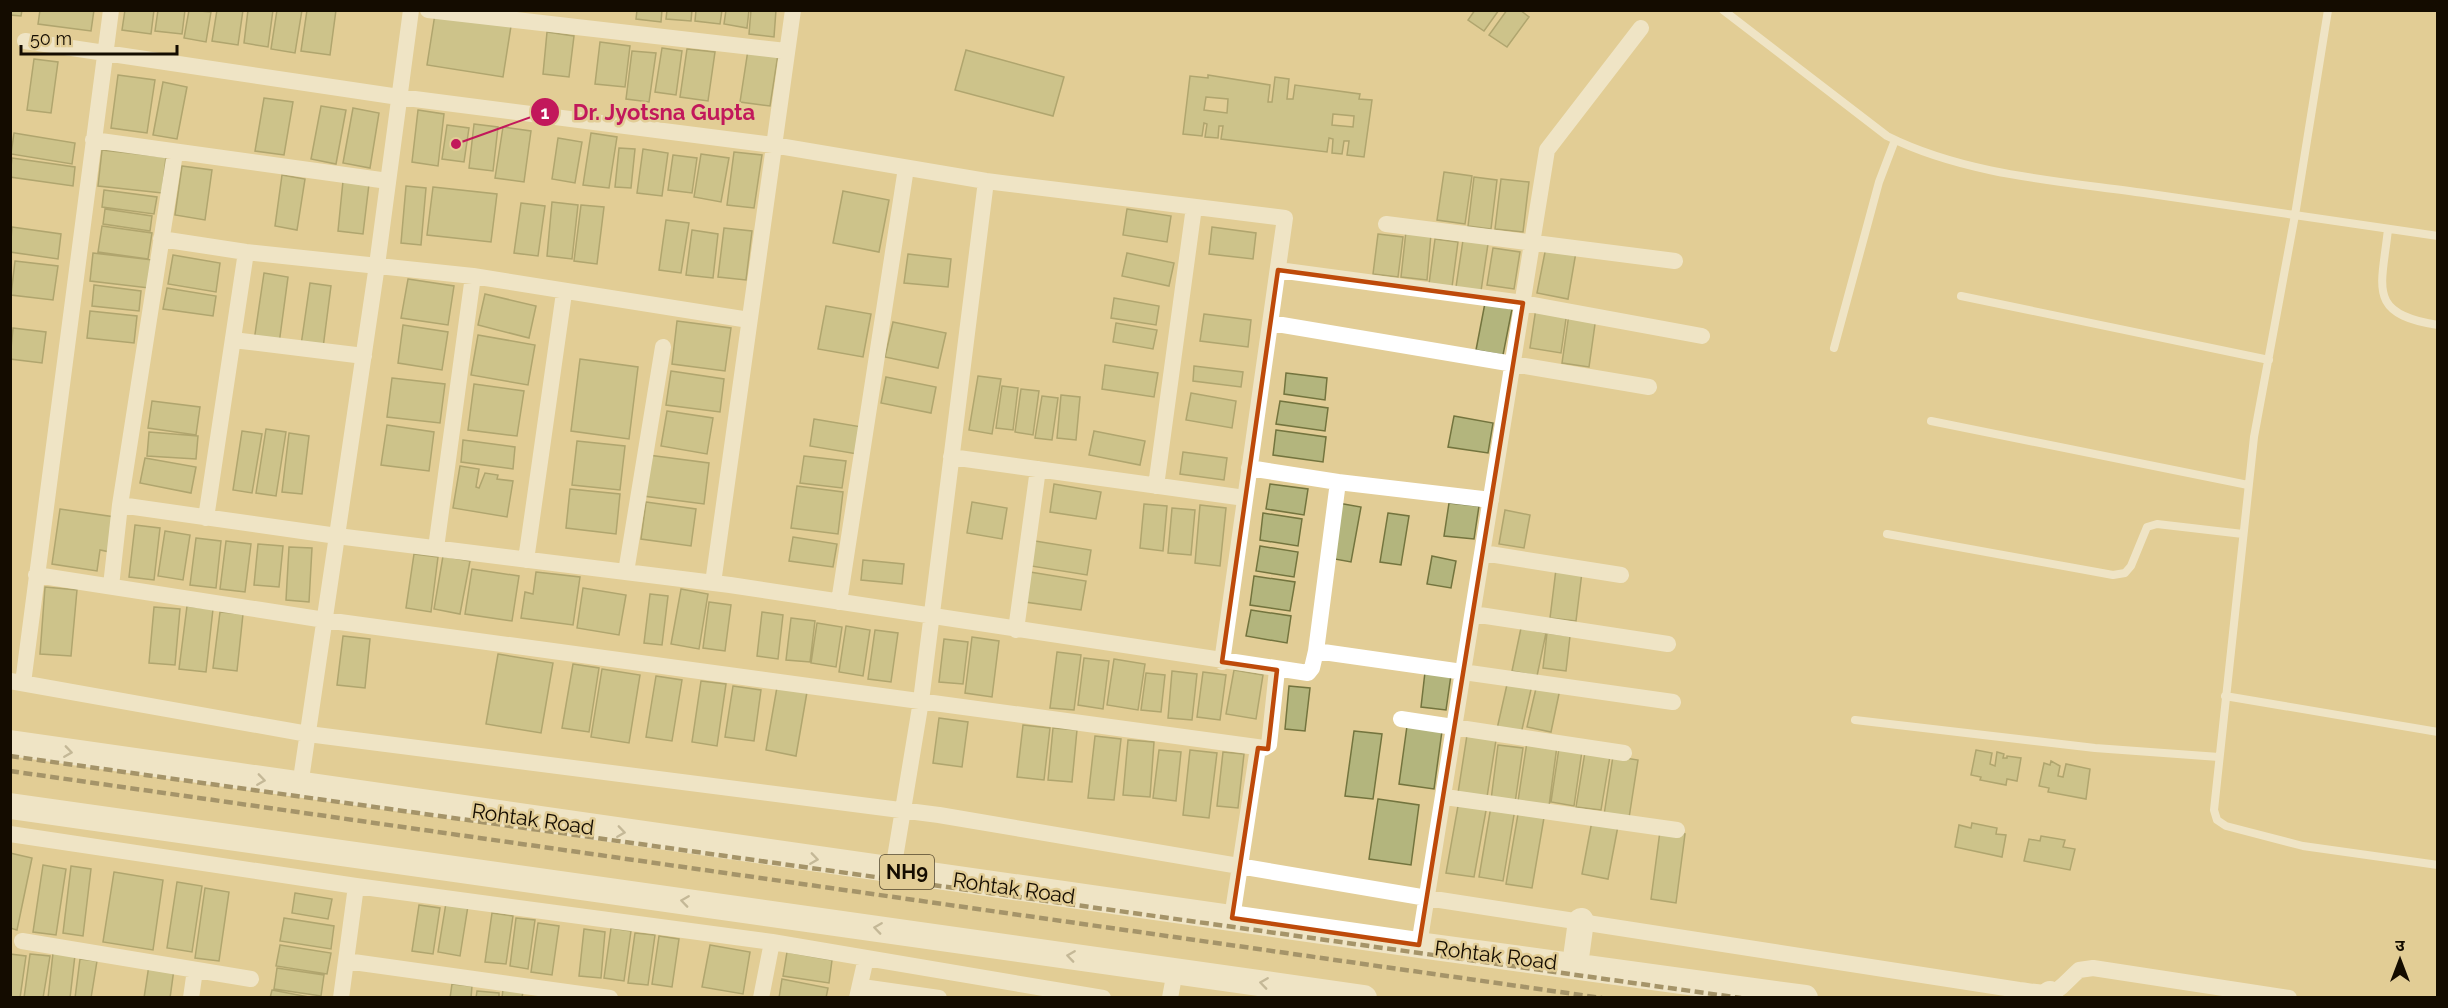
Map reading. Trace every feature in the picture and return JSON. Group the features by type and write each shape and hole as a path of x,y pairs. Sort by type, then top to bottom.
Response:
{"main road":[{"name":"Rohtak Road","path":"10,743 1419,945 1805,998"},
{"path":"10,806 1364,998"},
{"path":"1575,965 1581,921"}],"street":[{"path":"111,10 36,575 16,682 308,734 903,810 1427,898 2050,996 2061,991 2079,970 2093,969 2289,998"},
{"path":"300,786 364,356 411,10"},
{"path":"428,10 786,51"},
{"path":"713,583 793,10"},
{"path":"1419,945 1445,797 1547,150 1641,28"},
{"path":"25,41 399,97 773,145 986,181 1285,218 1222,662"},
{"path":"93,140 388,181"},
{"path":"111,586 120,505 175,153"},
{"path":"839,602 906,168"},
{"path":"893,870 921,701 986,181"},
{"path":"1156,486 1194,207"},
{"path":"1386,224 1533,241 1675,261"},
{"path":"161,239 246,252 473,276 564,293 749,320"},
{"path":"206,518 246,252"},
{"path":"1278,270 1522,303 1702,336"},
{"path":"436,548 473,276"},
{"path":"526,560 564,293"},
{"path":"1270,323 1649,387"},
{"path":"232,340 364,356"},
{"path":"626,572 663,347"},
{"path":"951,457 1245,498"},
{"path":"1250,468 1338,482 1491,500"},
{"path":"1016,630 1038,469"},
{"path":"120,505 337,536 713,583 1222,662 1308,673 1312,668 1316,651 1338,482"},
{"path":"1483,553 1621,575"},
{"path":"36,575 325,620 1258,748 1266,748 1269,745 1277,670"},
{"path":"1473,614 1668,644"},
{"path":"1316,651 1464,670 1673,702"},
{"path":"1401,719 1624,753"},
{"path":"1232,918 1258,748"},
{"path":"1445,797 1677,830"},
{"path":"10,834 356,886 772,942 1103,998"},
{"path":"341,998 356,886"},
{"path":"22,941 251,979"},
{"path":"761,998 772,942"},
{"path":"858,998 866,958"},
{"path":"346,961 610,998"},
{"path":"191,998 195,970"},
{"path":"1170,998 1175,970"},
{"path":"858,998 869,988 939,998"}],"lane":[{"path":"1723,10 1895,140 1914,149 1971,165 2065,182 2438,236"},
{"path":"2328,10 2270,360 2254,437 2214,810 2217,820 2226,826 2303,846 2438,865"},
{"path":"1834,348 1879,182 1895,140"},
{"path":"2388,229 2383,282 2383,296 2388,307 2397,314 2438,325"},
{"path":"1961,296 2270,360"},
{"path":"1931,421 2248,485"},
{"path":"1887,534 2113,575 2125,573 2131,566 2147,527 2157,524 2243,534"},
{"path":"2225,696 2438,732"},
{"path":"1855,720 2074,746 2219,757"}],"highlighted area":[{"path":"1278,270 1523,303 1419,945 1232,918 1258,748 1268,749 1277,670 1222,662"}],"building":[{"path":"10,10 22,10 21,16 10,15"},
{"path":"40,10 94,10 91,31 38,24"},
{"path":"125,10 154,10 151,34 122,30"},
{"path":"158,10 185,10 182,34 155,31"},
{"path":"189,10 211,12 206,42 184,38"},
{"path":"217,10 243,10 238,45 212,41"},
{"path":"248,10 273,10 268,47 244,43"},
{"path":"277,10 302,10 295,53 271,49"},
{"path":"307,10 336,10 330,55 301,51"},
{"path":"637,10 662,10 661,22 636,19"},
{"path":"667,10 692,10 691,21 666,19"},
{"path":"696,10 722,10 720,24 695,21"},
{"path":"726,10 749,10 747,28 724,24"},
{"path":"751,10 776,10 774,37 749,34"},
{"path":"1475,10 1499,10 1484,31 1468,20"},
{"path":"1507,10 1520,10 1529,17 1507,47 1489,35"},
{"path":"435,14 511,26 503,77 427,65"},
{"path":"547,32 574,36 569,77 543,74"},
{"path":"600,42 630,46 625,87 595,84"},
{"path":"662,48 682,51 676,95 655,92"},
{"path":"687,49 715,52 708,101 680,97"},
{"path":"748,50 778,54 770,106 740,102"},
{"path":"966,50 1064,77 1053,116 955,90"},
{"path":"632,51 656,53 649,102 626,99"},
{"path":"34,59 58,62 51,113 27,110"},
{"path":"118,75 155,80 147,133 111,128"},
{"path":"1208,75 1270,85 1268,102 1272,102 1275,77 1289,79 1287,99 1293,99 1295,85 1360,94 1359,99 1372,100 1364,157 1347,155 1349,141 1344,141 1342,154 1332,153 1333,139 1329,138 1327,152 1221,139 1223,126 1219,126 1218,138 1205,137 1207,124 1204,123 1202,136 1183,134 1190,76 1208,78","holes":["1206,97 1228,99 1227,113 1204,110","1333,114 1354,116 1353,127 1332,125"]},
{"path":"163,82 187,87 177,139 153,135"},
{"path":"264,98 293,102 284,155 255,151"},
{"path":"321,106 346,110 336,164 311,159"},
{"path":"353,108 379,113 370,168 343,163"},
{"path":"418,110 444,114 438,166 412,162"},
{"path":"474,124 498,127 493,171 469,168"},
{"path":"447,125 469,128 464,162 442,159"},
{"path":"503,127 531,131 524,182 495,178"},
{"path":"14,133 75,143 72,164 11,154"},
{"path":"591,133 617,137 609,188 583,185"},
{"path":"558,138 582,142 575,183 552,179"},
{"path":"619,148 635,149 631,188 615,187"},
{"path":"643,149 668,153 662,196 637,193"},
{"path":"102,150 166,157 162,193 98,186"},
{"path":"734,152 762,155 754,208 727,205"},
{"path":"701,154 729,158 721,202 694,197"},
{"path":"673,155 697,158 692,193 668,190"},
{"path":"12,158 75,167 73,186 10,177"},
{"path":"182,166 212,170 205,220 175,215"},
{"path":"1444,172 1472,176 1465,224 1437,220"},
{"path":"282,175 305,179 297,230 275,226"},
{"path":"1474,177 1497,180 1491,229 1468,226"},
{"path":"1501,179 1529,182 1523,232 1495,229"},
{"path":"343,181 369,184 363,234 338,231"},
{"path":"406,186 426,188 421,245 401,243"},
{"path":"433,187 497,194 491,242 427,235"},
{"path":"104,190 157,197 154,214 102,207"},
{"path":"843,191 889,200 879,252 833,243"},
{"path":"552,202 578,205 572,259 547,256"},
{"path":"521,203 545,206 538,256 514,253"},
{"path":"581,205 604,207 597,264 574,261"},
{"path":"105,209 152,216 150,231 103,224"},
{"path":"1127,209 1171,216 1167,242 1123,235"},
{"path":"666,220 689,223 681,273 659,270"},
{"path":"102,226 152,233 148,259 98,252"},
{"path":"12,227 61,234 58,259 10,252"},
{"path":"1212,227 1256,233 1253,259 1209,254"},
{"path":"724,228 752,231 746,280 718,277"},
{"path":"692,230 718,234 713,278 686,275"},
{"path":"1406,231 1431,234 1427,280 1401,277"},
{"path":"1378,234 1403,237 1398,277 1373,274"},
{"path":"1435,239 1458,242 1452,287 1429,284"},
{"path":"1463,240 1488,244 1481,291 1456,287"},
{"path":"1546,247 1576,252 1568,299 1537,293"},
{"path":"1493,248 1520,252 1514,289 1487,285"},
{"path":"93,253 153,260 149,288 90,281"},
{"path":"1127,253 1174,263 1169,286 1122,276"},
{"path":"908,254 951,259 948,287 904,283"},
{"path":"173,255 220,263 216,292 168,284"},
{"path":"15,261 58,266 53,300 11,295"},
{"path":"264,273 288,277 279,344 254,341"},
{"path":"408,279 454,286 448,325 401,318"},
{"path":"310,283 331,286 323,348 301,345"},
{"path":"94,285 141,291 139,311 92,306"},
{"path":"167,288 216,296 213,316 163,309"},
{"path":"485,294 536,306 529,338 478,325"},
{"path":"1114,298 1159,306 1156,325 1111,318"},
{"path":"1485,303 1512,309 1503,355 1476,350"},
{"path":"826,306 871,314 863,357 818,349"},
{"path":"1536,308 1567,312 1561,353 1530,348"},
{"path":"90,311 137,316 134,343 87,338"},
{"path":"1204,314 1251,320 1248,347 1200,341"},
{"path":"1569,314 1596,317 1589,367 1562,363"},
{"path":"677,321 731,328 725,371 672,364"},
{"path":"893,322 946,333 938,368 885,357"},
{"path":"1116,323 1157,330 1153,349 1113,342"},
{"path":"403,325 448,332 442,370 398,363"},
{"path":"13,328 46,332 42,363 10,359"},
{"path":"478,335 535,345 528,385 471,375"},
{"path":"580,359 638,367 629,439 571,431"},
{"path":"1105,365 1158,373 1154,397 1102,389"},
{"path":"1194,366 1243,372 1241,387 1193,381"},
{"path":"671,371 724,379 720,412 666,405"},
{"path":"1286,373 1327,378 1325,400 1284,394"},
{"path":"978,376 1001,379 992,434 969,430"},
{"path":"886,377 936,387 931,413 881,403"},
{"path":"392,378 445,384 440,423 387,417"},
{"path":"474,384 524,391 517,436 468,430"},
{"path":"1002,386 1018,388 1013,430 996,428"},
{"path":"1021,389 1039,391 1033,435 1015,432"},
{"path":"1191,393 1236,401 1232,428 1186,420"},
{"path":"1061,395 1080,397 1076,440 1057,438"},
{"path":"1042,396 1058,398 1052,440 1035,438"},
{"path":"152,401 200,407 196,435 148,428"},
{"path":"1280,401 1328,408 1325,431 1276,424"},
{"path":"667,411 713,418 707,454 661,446"},
{"path":"1454,416 1493,423 1488,453 1448,447"},
{"path":"814,419 862,427 857,454 810,446"},
{"path":"387,425 434,432 429,471 381,465"},
{"path":"266,429 286,432 276,496 256,493"},
{"path":"1276,430 1326,437 1323,462 1273,455"},
{"path":"242,431 262,434 252,493 233,490"},
{"path":"1094,431 1145,441 1140,465 1089,455"},
{"path":"149,432 198,436 196,459 147,456"},
{"path":"289,433 309,436 302,494 282,492"},
{"path":"463,440 515,447 513,469 461,462"},
{"path":"577,441 625,446 620,490 572,485"},
{"path":"1183,452 1227,458 1224,480 1180,474"},
{"path":"648,455 709,463 704,504 643,496"},
{"path":"804,456 846,461 842,488 800,483"},
{"path":"145,458 196,467 191,493 140,483"},
{"path":"460,466 479,469 476,487 479,488 485,473 498,475 497,479 513,481 507,517 453,508"},
{"path":"1054,484 1101,492 1096,519 1050,512"},
{"path":"1270,484 1308,489 1304,515 1266,509"},
{"path":"797,486 843,492 838,534 791,528"},
{"path":"570,489 620,494 616,534 566,528"},
{"path":"646,502 696,509 691,546 641,539"},
{"path":"972,502 1007,508 1002,539 967,533"},
{"path":"1338,503 1361,507 1351,562 1329,558"},
{"path":"1449,503 1479,506 1474,539 1444,536"},
{"path":"1144,504 1167,506 1163,551 1140,548"},
{"path":"1200,505 1226,508 1220,566 1195,563"},
{"path":"1172,508 1195,510 1191,555 1168,553"},
{"path":"60,509 115,517 110,552 100,550 97,571 52,564"},
{"path":"1505,510 1530,515 1524,548 1499,544"},
{"path":"1263,513 1302,519 1298,546 1260,540"},
{"path":"1388,513 1409,516 1401,565 1380,562"},
{"path":"135,525 160,528 154,580 129,577"},
{"path":"165,531 190,535 183,580 158,576"},
{"path":"793,537 837,544 833,567 789,561"},
{"path":"196,538 221,541 216,588 190,585"},
{"path":"226,541 251,544 245,592 220,589"},
{"path":"1035,541 1091,550 1087,575 1031,566"},
{"path":"258,544 283,546 279,587 254,585"},
{"path":"1260,546 1298,552 1294,577 1256,571"},
{"path":"289,547 312,548 309,602 286,600"},
{"path":"414,554 438,557 431,612 406,608"},
{"path":"443,556 470,561 460,614 434,609"},
{"path":"1432,556 1456,561 1451,588 1427,584"},
{"path":"863,560 904,564 902,584 861,580"},
{"path":"472,569 519,576 512,621 465,614"},
{"path":"1556,569 1582,572 1576,621 1550,618"},
{"path":"536,572 580,577 573,625 521,618 525,592 533,594"},
{"path":"1030,572 1086,581 1081,610 1025,602"},
{"path":"1254,576 1295,582 1290,611 1250,605"},
{"path":"45,587 77,590 71,656 40,654"},
{"path":"583,588 626,595 619,635 577,628"},
{"path":"681,589 708,594 699,649 671,644"},
{"path":"650,594 668,596 662,645 644,643"},
{"path":"709,602 731,605 725,651 703,648"},
{"path":"187,606 213,609 206,672 179,669"},
{"path":"154,607 180,609 175,665 149,663"},
{"path":"1251,610 1291,616 1287,643 1246,636"},
{"path":"220,612 243,614 237,671 213,668"},
{"path":"762,612 783,615 778,659 757,656"},
{"path":"791,618 815,621 810,662 786,660"},
{"path":"817,623 842,627 836,667 811,663"},
{"path":"846,626 870,630 863,676 839,672"},
{"path":"1521,628 1546,633 1537,676 1512,671"},
{"path":"875,630 898,633 891,682 868,679"},
{"path":"1547,633 1570,636 1566,671 1543,668"},
{"path":"343,636 370,639 365,688 337,685"},
{"path":"972,637 999,641 992,697 965,693"},
{"path":"944,639 968,642 963,684 939,682"},
{"path":"1057,652 1081,655 1074,710 1050,708"},
{"path":"498,654 553,663 541,733 486,724"},
{"path":"1084,658 1109,661 1103,709 1078,705"},
{"path":"1114,659 1145,664 1138,710 1107,705"},
{"path":"573,664 599,668 589,732 562,728"},
{"path":"602,669 640,675 629,743 591,737"},
{"path":"1234,670 1263,675 1256,719 1226,714"},
{"path":"1172,671 1197,674 1192,720 1168,718"},
{"path":"1203,672 1226,675 1220,720 1197,717"},
{"path":"1425,672 1451,675 1446,710 1421,707"},
{"path":"1146,673 1165,675 1161,712 1141,710"},
{"path":"656,676 682,680 672,741 646,737"},
{"path":"1508,680 1532,685 1521,734 1497,729"},
{"path":"701,681 726,684 717,746 692,742"},
{"path":"1537,684 1560,689 1551,732 1527,727"},
{"path":"733,686 761,690 754,741 725,737"},
{"path":"1289,686 1310,688 1305,731 1285,729"},
{"path":"777,687 807,692 796,756 766,750"},
{"path":"939,718 968,722 962,767 933,763"},
{"path":"1023,725 1050,728 1044,780 1017,777"},
{"path":"1407,726 1442,731 1434,789 1399,784"},
{"path":"1053,728 1077,730 1072,782 1048,780"},
{"path":"1354,731 1382,734 1373,799 1345,796"},
{"path":"1467,735 1496,740 1487,797 1458,793"},
{"path":"1095,736 1121,739 1114,800 1088,798"},
{"path":"1128,740 1154,742 1150,797 1123,795"},
{"path":"1527,742 1557,746 1549,806 1518,801"},
{"path":"1498,745 1523,748 1515,803 1491,800"},
{"path":"1559,748 1582,751 1574,806 1551,802"},
{"path":"1159,750 1181,752 1176,801 1153,798"},
{"path":"1190,750 1217,753 1209,818 1183,815"},
{"path":"1976,750 1992,753 1990,764 1995,766 1997,752 2004,754 2003,758 2007,756 2021,758 2017,781 2007,779 2006,785 1980,780 1981,777 1971,775"},
{"path":"1223,752 1244,754 1238,808 1217,806"},
{"path":"1585,752 1610,756 1601,810 1576,807"},
{"path":"1613,756 1638,760 1629,818 1604,815"},
{"path":"2051,761 2060,766 2058,776 2063,777 2066,764 2090,769 2086,799 2048,792 2049,788 2039,786 2044,763 2050,765"},
{"path":"1378,799 1419,805 1411,865 1369,859"},
{"path":"1459,800 1487,805 1474,877 1446,873"},
{"path":"1491,806 1515,809 1503,881 1479,877"},
{"path":"1519,808 1545,812 1532,888 1506,884"},
{"path":"1592,821 1618,826 1608,879 1582,874"},
{"path":"1972,823 1997,828 1996,834 2006,835 2002,857 1955,847 1959,825 1971,828"},
{"path":"1660,831 1685,834 1676,903 1651,899"},
{"path":"2041,836 2065,840 2063,847 2075,849 2070,870 2024,861 2029,839 2040,841"},
{"path":"10,853 32,858 17,930 10,928"},
{"path":"43,865 66,869 56,935 33,932"},
{"path":"71,866 91,869 83,936 63,933"},
{"path":"114,872 163,880 153,950 103,942"},
{"path":"177,882 202,886 192,952 167,948"},
{"path":"205,888 229,892 219,961 195,958"},
{"path":"295,893 332,899 328,919 292,913"},
{"path":"446,903 468,906 460,956 438,952"},
{"path":"419,905 440,908 433,954 412,951"},
{"path":"492,913 513,916 506,964 485,962"},
{"path":"284,918 334,926 331,949 280,941"},
{"path":"516,918 535,920 528,969 510,966"},
{"path":"538,923 559,926 552,975 531,972"},
{"path":"611,928 631,931 624,981 604,978"},
{"path":"584,929 605,932 601,978 579,976"},
{"path":"635,933 655,935 648,985 628,983"},
{"path":"659,936 679,939 672,987 652,984"},
{"path":"280,945 331,953 327,974 276,966"},
{"path":"710,945 750,952 743,994 702,987"},
{"path":"787,952 832,960 829,983 783,976"},
{"path":"53,953 75,955 70,998 48,998"},
{"path":"10,954 26,956 20,998 10,998"},
{"path":"30,954 50,956 43,998 24,998"},
{"path":"80,959 97,961 91,998 75,998"},
{"path":"149,965 174,969 170,998 144,998"},
{"path":"277,968 324,975 321,996 274,989"},
{"path":"782,979 828,988 826,998 779,998"},
{"path":"452,984 472,986 471,998 450,998"},
{"path":"503,989 523,991 522,998 502,998"},
{"path":"272,990 314,998 270,998"},
{"path":"477,991 499,993 499,998 476,998"}],"railway":[{"path":"10,756 1741,998"},
{"path":"10,771 1602,998"}],"place":[{"name":"Dr. Jyotsna Gupta","path":"456,144"}]}
